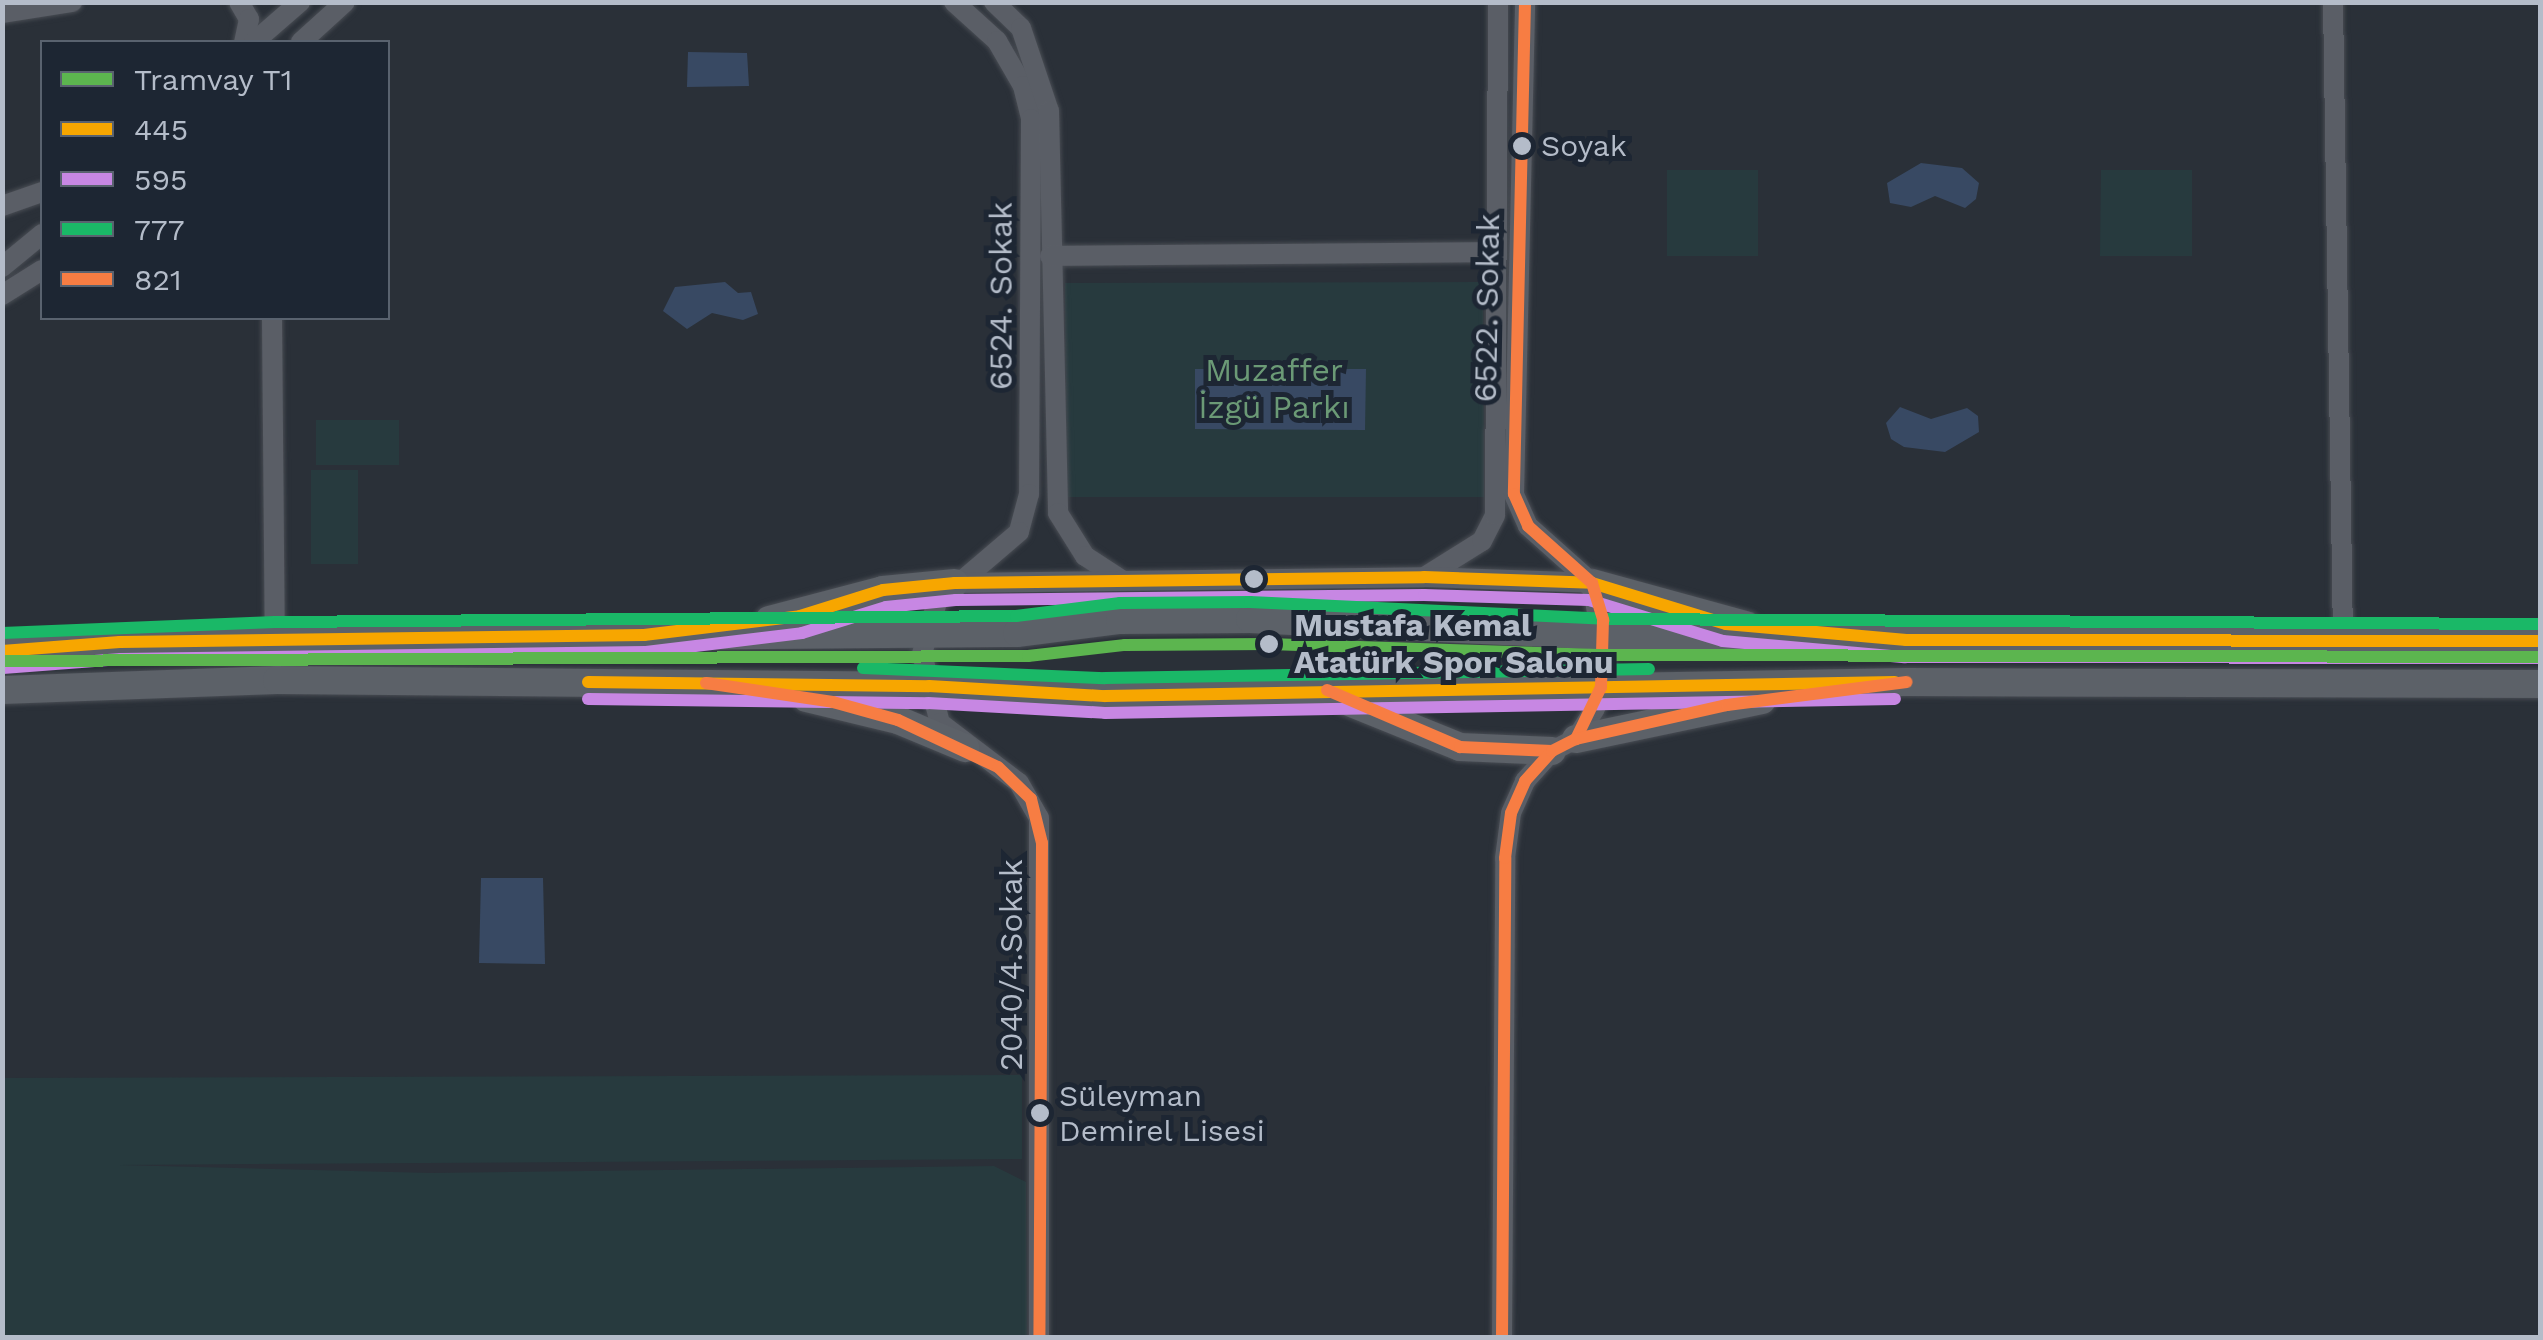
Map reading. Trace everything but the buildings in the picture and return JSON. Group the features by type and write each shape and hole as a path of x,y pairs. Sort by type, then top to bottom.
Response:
{"main road":[{"path":"1592,582 1726,624 1906,640"},
{"path":"644,635 800,616 883,590 955,583"},
{"path":"2,652 275,639 1017,633 1120,620 1250,619 1605,636 2540,641"},
{"path":"2,690 277,680 929,686 1105,696 1907,682 2540,684"},
{"path":"1327,690 1460,747 1564,745 1727,704 1907,682"},
{"path":"706,684 833,702 965,748"}],"street":[{"path":"2,13 72,2"},
{"path":"239,2 249,19 244,40"},
{"path":"256,40 300,2"},
{"path":"303,40 344,2"},
{"name":"6524. Sokak","path":"954,2 997,41 1022,86 1031,119 1032,348 1027,516 1005,546 955,583"},
{"name":"6524. Sokak","path":"994,2 1021,28 1049,111 1058,513 1084,556 1123,581"},
{"name":"6522. Sokak","path":"1525,2 1514,494 1528,526 1592,582"},
{"path":"2333,2 2343,640"},
{"name":"6522. Sokak","path":"1424,577 1482,541 1495,515 1497,5"},
{"path":"2,206 40,193"},
{"path":"2,267 40,236"},
{"path":"1050,256 1496,252"},
{"path":"2,295 40,271"},
{"path":"272,320 275,639"},
{"path":"965,748 940,723 929,686 924,634 937,602 955,583 1424,577 1592,582 1605,636 1601,687 1564,745 1525,780 1512,812 1505,858 1502,1338"},
{"name":"2040/4.Sokak","path":"965,748 1019,783 1038,818 1039,1338"}],"green space":[{"path":"1667,170 1758,170 1758,256 1667,256"},
{"path":"2101,170 2192,170 2192,256 2100,256"},
{"name":"Muzaffer İzgü Parkı","path":"1483,282 1484,497 1066,497 1065,283"},
{"path":"316,420 399,420 399,465 316,465"},
{"path":"311,470 358,470 358,564 311,564"},
{"path":"1022,1075 1022,1159 119,1165 431,1173 994,1166 1026,1182 1027,1337 3,1337 3,1078"}],"water":[{"path":"688,52 747,53 749,86 687,87"},
{"path":"1921,163 1962,168 1979,183 1976,199 1965,208 1935,196 1911,207 1890,203 1887,183"},
{"path":"725,282 738,293 751,292 758,314 743,320 712,313 687,329 663,311 675,287"},
{"path":"1195,369 1366,369 1365,430 1195,429"},
{"path":"1900,407 1931,419 1967,408 1978,416 1979,432 1945,452 1904,447 1891,439 1886,423"},
{"path":"481,878 543,878 545,964 479,963"}],"tram line":[{"name":"T1","path":"2,661 1028,656 1125,645 1269,644 1606,655 2540,657"}],"transit line":[{"name":"821","path":"1525,2 1514,494 1528,526 1592,583 1603,620 1601,687 1576,739"},
{"name":"445","path":"2,651 120,642 644,635 800,616 883,590 955,583 1424,577 1592,583 1726,624 1906,640 2540,641"},
{"name":"595","path":"3,668 121,659 646,652 802,633 886,607 956,600 1424,595 1589,600 1723,641 1904,657 2540,658"},
{"name":"777","path":"2,633 275,622 1016,616 1120,603 1250,602 1605,619 2540,624"},
{"name":"777","path":"863,668 1105,678 1649,669"},
{"name":"445","path":"588,682 929,686 1105,696 1895,682"},
{"name":"821","path":"1502,1338 1505,858 1511,813 1525,781 1552,751 1576,739 1727,705 1907,682"},
{"name":"821","path":"706,683 833,702 898,720 998,767 1031,799 1042,843 1039,1338"},
{"name":"821","path":"1327,690 1460,747 1552,751"},
{"name":"595","path":"588,699 928,703 1105,713 1895,699"}],"place":[{"name":"Soyak","path":"1522,146"},
{"name":"Mustafa Kemal Atatürk Spor Salonu","path":"1269,644"},
{"name":"Süleyman Demirel Lisesi","path":"1040,1113"}]}
